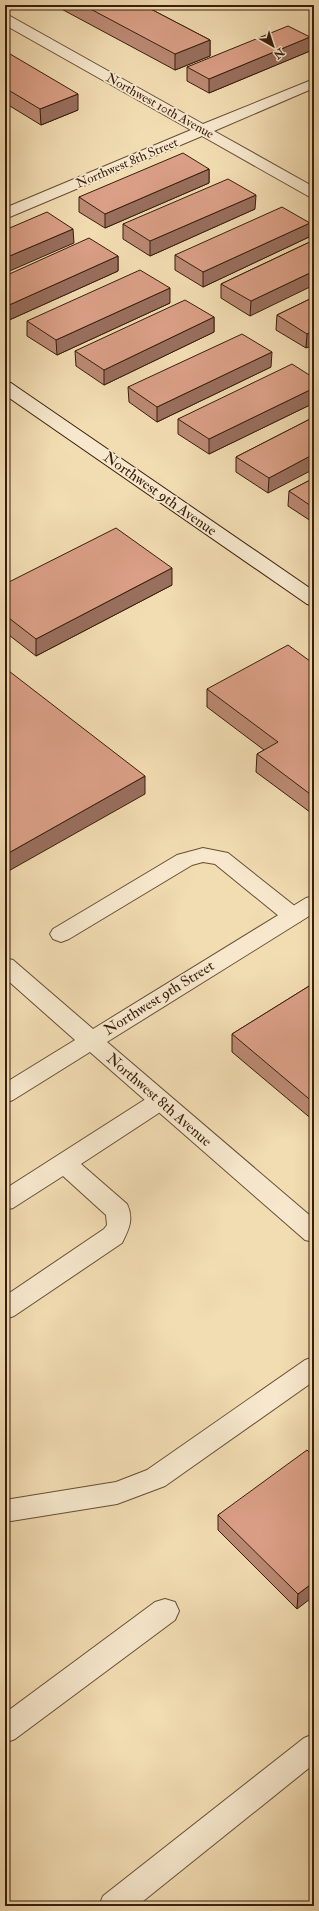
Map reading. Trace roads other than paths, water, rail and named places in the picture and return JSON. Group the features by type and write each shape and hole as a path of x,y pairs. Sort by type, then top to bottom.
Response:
{"street":[{"name":"Northwest 10th Avenue","path":"5,19 314,193"},
{"name":"Northwest 8th Street","path":"5,214 204,131 314,83"},
{"name":"Northwest 9th Avenue","path":"5,387 314,600"},
{"path":"61,934 185,860 203,855 221,858 293,916"},
{"name":"Northwest 9th Street","path":"5,1094 314,903"},
{"name":"Northwest 8th Avenue","path":"5,966 314,1233"},
{"path":"5,1201 160,1101"},
{"path":"5,1309 112,1236 119,1225 118,1211 64,1163"},
{"path":"5,1511 117,1493 156,1478 314,1366"},
{"path":"5,1730 165,1611"},
{"path":"114,1906 314,1747"}]}
